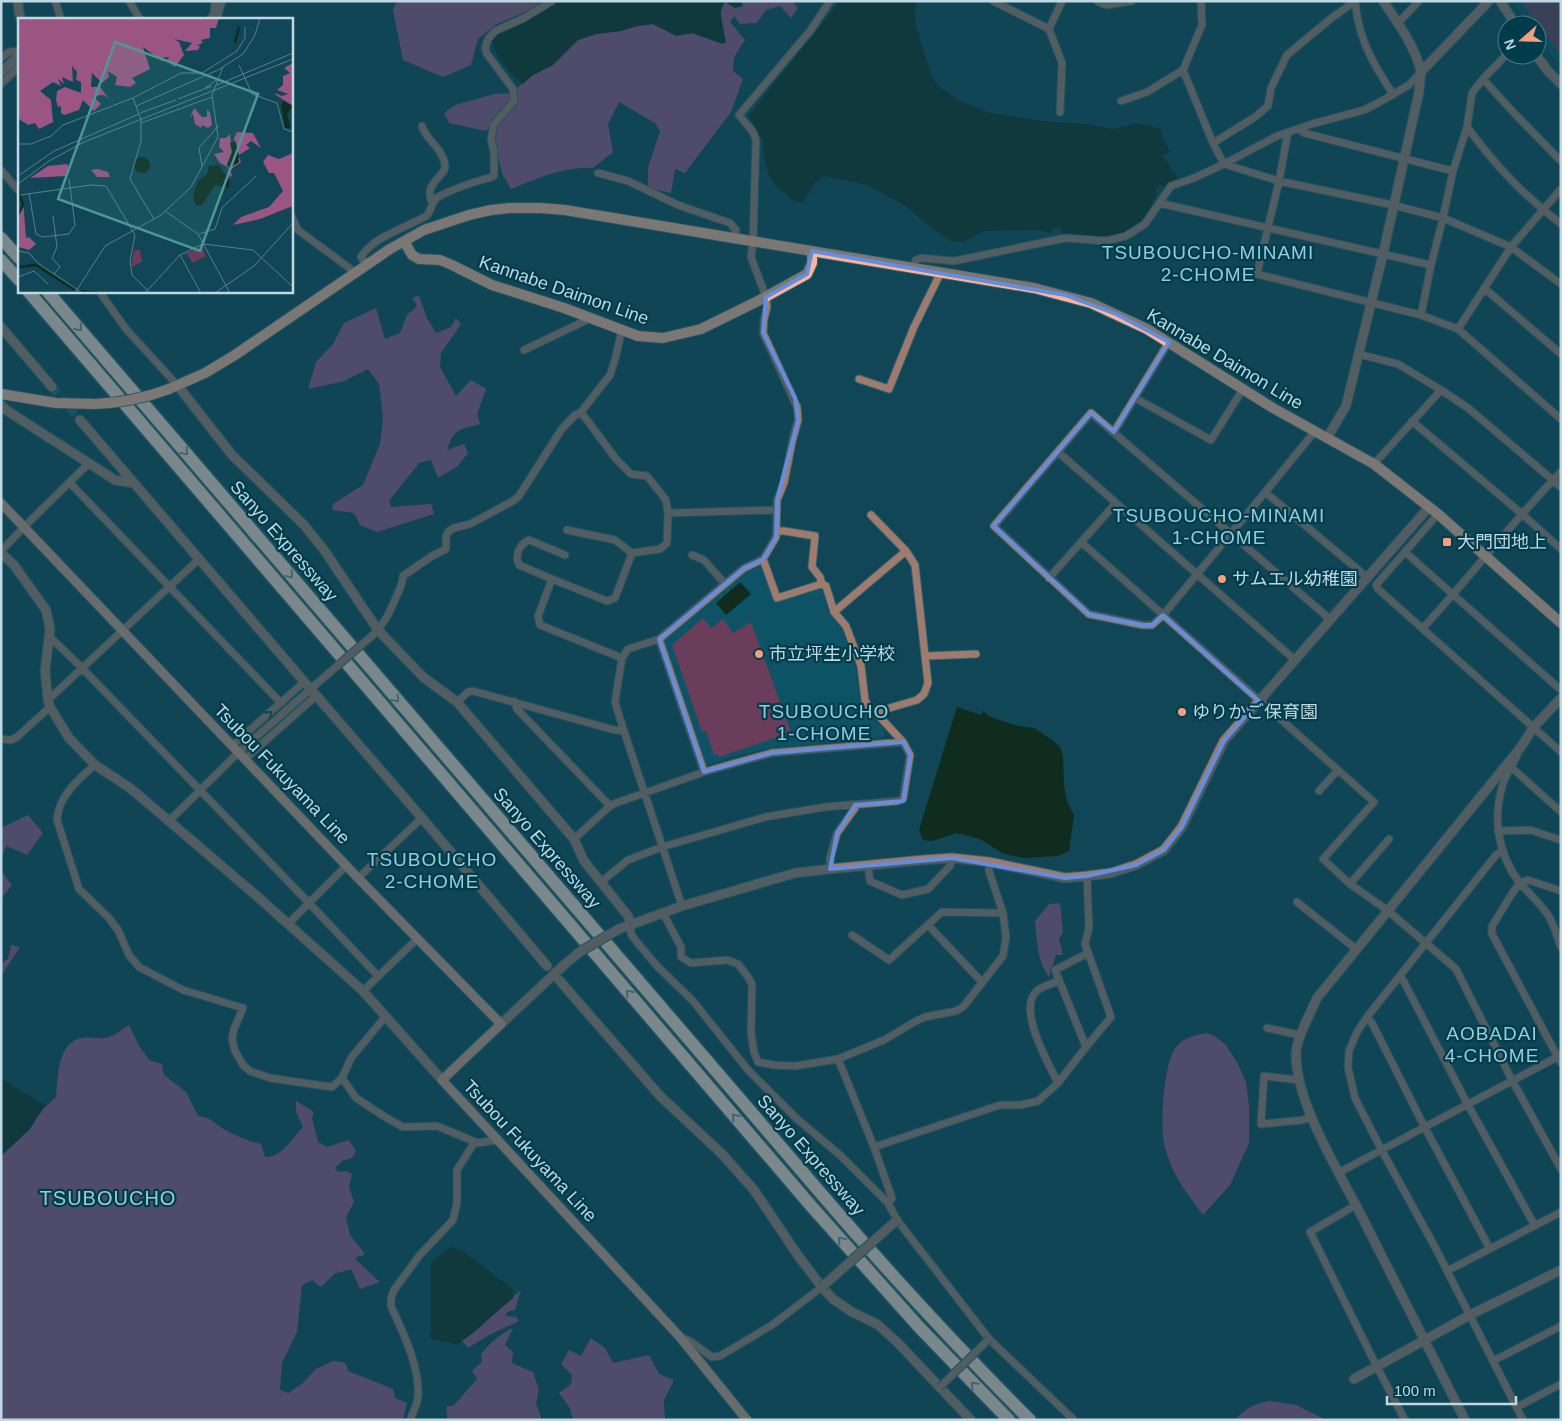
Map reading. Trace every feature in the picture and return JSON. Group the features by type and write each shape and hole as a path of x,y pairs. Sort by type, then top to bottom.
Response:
{"highway":[{"path":"1,238 18,257"},
{"path":"1,260 18,279"},
{"name":"Sanyo Expressway","path":"29,292 812,1207 919,1327 1009,1420"},
{"name":"Sanyo Expressway","path":"48,292 824,1197 930,1317 1030,1420"}],"main road":[{"name":"Kannabe Daimon Line","path":"1,394 56,403 95,404 113,403 174,388 205,373 235,355 367,264 424,230 469,215 500,209 533,208 565,210 1034,288 1091,303 1147,329 1273,408 1374,464 1438,514 1561,623"},
{"name":"Kannabe Daimon Line","path":"404,241 412,255 419,259 440,260 492,285 592,318 638,336 663,338 678,336 701,329 766,297 807,274 812,263 812,251"},
{"name":"Tsubou Fukuyama Line","path":"1,503 358,878 501,1024 442,1080 679,1336 748,1420"}],"street":[{"path":"18,1 21,18"},
{"path":"54,1 61,18"},
{"path":"129,1 139,18"},
{"path":"215,1 212,16 218,15 222,1"},
{"path":"367,264 362,256 366,250 390,234 427,215 436,198 494,175 494,152 491,139 494,124 514,101 513,89 487,54 485,48 488,39 495,32 524,18 552,1"},
{"path":"682,906 614,702 622,658 628,649 659,639 668,633 724,583 744,568 763,559 776,536 777,500 784,483 798,420 797,407 795,398 763,333 767,307 766,297 751,257 756,140 753,132 739,115 810,31 830,1"},
{"path":"993,1 1049,28 1062,63 1060,112"},
{"path":"1049,28 1062,1"},
{"path":"1097,1 1106,5 1132,1"},
{"path":"1121,101 1147,92 1183,70 1202,25 1201,1"},
{"path":"1213,143 1255,117 1268,106 1271,88 1287,55 1355,1 1360,28 1372,60 1393,95"},
{"path":"1327,438 1346,406 1383,254 1419,92 1421,72 1418,58 1383,1"},
{"path":"1398,23 1419,1"},
{"path":"913,268 916,260 920,258 954,261 1065,238 1106,241 1126,236 1146,224 1171,186 1194,178 1288,132 1364,110 1410,85 1489,1"},
{"path":"1500,1 1509,15"},
{"path":"1,58 9,52 18,51"},
{"path":"1,72 14,64 16,70 1,84"},
{"path":"1422,315 1431,265 1453,171 1467,127 1472,94 1497,64"},
{"path":"1544,65 1561,84"},
{"path":"1183,70 1213,143 1224,164 1279,181 1393,205 1443,218 1511,247 1561,284"},
{"path":"1483,79 1561,161"},
{"path":"422,126 439,150 445,165 444,170 434,181 430,190 433,203"},
{"path":"1467,127 1488,156 1509,179 1561,224"},
{"path":"1299,129 1304,133 1453,171"},
{"path":"1288,132 1279,181 1257,274 1422,315 1458,330 1561,419"},
{"path":"1,170 18,190"},
{"path":"598,173 628,181 678,205 730,223 736,230 734,238"},
{"path":"1458,330 1511,247 1561,189"},
{"path":"1159,204 1431,265"},
{"path":"292,217 298,230 355,273"},
{"path":"859,379 889,390 914,327 941,272"},
{"path":"1484,288 1561,354"},
{"path":"100,292 126,329 232,455 304,525 324,550 376,632 424,677 457,702 574,839 584,861 628,916 631,925 630,934 657,966 692,1001 748,1070 796,1118 841,1156 888,1203 897,1220 989,1339 1074,1420"},
{"path":"524,350 592,318"},
{"path":"1,327 52,387"},
{"path":"169,821 239,752 376,632 392,609 403,583 403,576 432,556 446,549 446,536 448,532 454,528 470,524 519,496 561,430 574,416 581,412 610,375 622,329"},
{"path":"1114,432 1169,342"},
{"path":"1358,354 1398,364 1441,390 1468,408 1561,487"},
{"path":"1135,398 1211,440 1243,389"},
{"path":"1374,464 1441,390"},
{"path":"1,405 114,480 134,483"},
{"path":"567,530 615,540 632,553 660,549 667,542 668,513 666,500 648,476 631,474 616,459 581,412"},
{"path":"1315,431 1231,534 1163,615 1152,625 1143,625 1089,614 994,526 1091,413 1114,432 1231,534 1331,620"},
{"path":"80,420 547,966"},
{"path":"1412,421 1522,514 1561,550"},
{"path":"1058,452 1295,660"},
{"path":"101,472 111,471 114,468 114,460"},
{"path":"89,463 1,552 14,565 46,610 50,629 45,671 49,704 69,738 95,765 130,788 260,898 363,991 442,1080"},
{"path":"1423,628 1561,472"},
{"path":"70,484 281,703"},
{"path":"1265,492 1368,578"},
{"path":"1049,578 1116,503"},
{"path":"501,1024 581,951 619,929 682,906 795,873 952,858 989,862 1065,878 1110,872 1136,865 1164,850 1182,827 1224,741 1429,507"},
{"path":"668,513 776,510"},
{"path":"1438,514 1376,585 1378,589 1561,752"},
{"path":"871,515 906,551 915,565 928,683 924,694 917,700 886,709 878,715"},
{"path":"602,882 628,860 765,817 825,807 903,799 910,754 903,742 869,708 865,700 860,666 846,626 834,612 826,586 822,584 820,577 812,567 814,536 776,531"},
{"path":"565,555 529,540 522,543 516,561 519,565 608,601 615,598 632,553"},
{"path":"1081,542 1374,802 1323,859 1350,884 1387,910 1456,969 1512,1080 1561,1169"},
{"path":"834,612 906,551"},
{"path":"1405,552 1561,690"},
{"path":"692,555 704,560 724,583"},
{"path":"1,739 11,740 17,737 82,668 199,559"},
{"path":"763,559 777,598 822,584"},
{"path":"552,579 538,616 540,625 622,658"},
{"path":"50,637 378,976"},
{"path":"659,639 704,772"},
{"path":"926,656 976,654"},
{"path":"239,752 281,703 311,688"},
{"path":"457,702 468,692 473,691 624,731"},
{"path":"1465,1420 1338,1173 1312,1117 1299,1080 1296,1054 1300,1035 1317,998 1521,747 1534,728 1561,698"},
{"path":"514,701 517,709 610,806"},
{"path":"574,839 610,806 704,772 772,753 903,742"},
{"path":"1521,747 1505,779 1500,796 1497,812 1498,831 1502,850 1511,870 1549,917 1561,947"},
{"path":"95,765 70,788 57,813 57,820 79,890 118,930 129,955 139,967 183,990 242,1008 232,1039 235,1051 243,1065 250,1071 284,1081 332,1088 342,1078 351,1058 385,1016"},
{"path":"1511,767 1561,812"},
{"path":"1320,791 1338,770"},
{"path":"830,869 830,858 837,833 855,808 855,805"},
{"path":"358,878 422,818"},
{"path":"1498,831 1530,830 1561,840"},
{"path":"1350,884 1389,840"},
{"path":"1502,850 1496,855 1367,1017 1357,1032 1349,1051 1348,1067 1355,1098 1470,1314 1523,1420"},
{"path":"868,865 870,881 902,895 928,889 950,866 952,858"},
{"path":"748,1070 758,1062 795,1066 838,1059 884,1040 925,1017 963,1007 1002,956 1006,937 1003,913 989,872 989,862"},
{"path":"288,924 347,865"},
{"path":"874,1147 1000,1105 1020,1105 1038,1101 1058,1083 1111,1017 1085,944 1090,928 1088,876"},
{"path":"1338,1173 1512,1080 1560,1058 1492,934 1492,926 1520,883 1528,880 1561,891"},
{"path":"1296,902 1356,949"},
{"path":"852,935 889,960 942,912 1003,913"},
{"path":"664,913 681,947 680,957 691,964 727,960 738,964 748,976 752,984 751,1032 754,1052 758,1062"},
{"path":"928,925 981,981"},
{"path":"363,991 417,939"},
{"path":"1086,1047 1055,970 1088,953"},
{"path":"1400,976 1535,1226"},
{"path":"559,980 660,1096 722,1154 754,1190 799,1257 833,1299 852,1312 877,1324 897,1342 971,1420"},
{"path":"1058,1083 1042,1052 1030,1016 1030,1006 1033,994 1041,988 1059,981"},
{"path":"1367,1017 1372,1023 1424,1126 1490,1248"},
{"path":"1267,1028 1300,1035"},
{"path":"838,1059 874,1147 892,1198 888,1203"},
{"path":"1299,1080 1264,1076 1261,1124 1303,1120 1312,1117"},
{"path":"342,1078 356,1098 403,1127 437,1126 478,1143"},
{"path":"410,1420 418,1398 417,1384 412,1353 391,1306 391,1298 394,1290 419,1256 453,1220 457,1203 457,1170 474,1143 497,1140"},
{"path":"1356,1205 1310,1232 1376,1367 1405,1420"},
{"path":"1447,1272 1561,1212"},
{"path":"679,1336 690,1341 712,1357 720,1356 772,1325 822,1287 897,1220"},
{"path":"1354,1379 1470,1314 1561,1270"},
{"path":"1493,1361 1561,1326"},
{"path":"940,1387 989,1339"},
{"path":"1517,1407 1561,1384"}],"highlighted area":[{"path":"812,251 1065,295 1116,314 1169,342 1114,432 1091,413 994,526 1089,614 1143,625 1152,625 1163,615 1259,701 1224,741 1182,827 1164,850 1136,865 1087,876 1065,878 952,858 830,869 837,833 855,805 903,801 910,755 903,742 772,753 704,772 659,639 744,568 763,559 776,537 777,500 798,420 795,398 763,333 766,297 807,274"}],"shaded area":[{"path":"397,1 543,1 530,10 497,24 478,39 471,65 443,77 403,60 393,10"},
{"path":"555,1 741,1 743,6 735,8 725,2 722,6 721,21 726,42 723,44 692,33 676,36 653,24 596,34 578,40 553,65 533,75 523,84 503,63 495,50 491,37"},
{"path":"741,1 792,1 798,8 791,18 780,6 766,10 757,23 740,24 734,16 730,22 745,40 734,57 733,71 743,79 731,112 685,173 675,169 671,193 648,188 648,168 660,131 655,123 619,102 608,124 613,152 593,168 561,171 511,189 502,174 492,142 497,116 486,131 449,123 444,113 455,105 494,94 511,93 533,75 553,65 578,40 596,34 653,24 676,35 692,33 723,44 724,31 721,9 725,2 743,6"},
{"path":"838,1 916,1 915,23 931,74 938,86 960,101 991,113 1042,121 1087,124 1113,129 1137,123 1159,128 1170,152 1162,155 1179,179 1163,187 1161,185 1156,188 1157,194 1148,212 1134,228 1115,235 1105,236 1063,234 1060,228 1054,228 1051,233 1040,230 984,231 964,242 953,242 934,230 904,205 867,185 824,176 815,183 803,203 791,200 788,195 779,190 769,176 764,157 763,142 749,115 836,6"},
{"path":"1512,1 1561,1 1561,67 1547,50 1547,15 1521,15"},
{"path":"1524,1 1561,1 1561,56 1547,36 1547,15 1532,15 1523,3"},
{"path":"419,296 427,318 436,333 451,327 456,318 461,324 441,353 440,367 456,396 471,380 486,389 477,414 480,424 459,431 449,443 447,450 464,444 468,453 458,466 438,478 431,460 419,463 389,501 391,507 431,504 434,514 377,532 360,525 354,513 332,510 333,504 363,485 380,444 383,418 379,384 368,369 344,381 308,389 316,362 333,344 344,323 376,308 385,339 400,333 407,315 417,306 412,298"},
{"name":"市立坪生小学校","path":"758,565 762,566 774,602 817,587 823,589 828,611 842,629 856,668 862,707 885,730 884,737 771,748 732,757 709,765 705,764 662,641 745,570"},
{"path":"740,582 751,594 726,615 716,603"},
{"path":"703,618 711,628 723,619 733,633 751,622 791,732 719,757 718,754 714,755 706,731 702,732 672,645"},
{"path":"957,707 981,715 983,711 999,720 1034,728 1060,747 1063,757 1067,802 1074,815 1069,851 1058,856 1024,858 1004,854 980,839 957,833 932,841 923,840 919,830"},
{"path":"28,815 43,833 27,855 7,846 1,855 1,828"},
{"path":"1,871 12,885 1,899"},
{"path":"1060,903 1063,932 1059,939 1063,955 1056,955 1049,977 1040,957 1035,921 1049,904"},
{"path":"11,945 20,947 1,976 1,963 8,959"},
{"path":"129,1025 139,1046 149,1060 162,1064 164,1075 186,1092 198,1116 211,1120 235,1135 261,1144 265,1157 282,1151 303,1127 296,1112 296,1101 314,1112 312,1118 318,1142 327,1147 349,1140 356,1151 352,1158 342,1161 335,1168 338,1172 346,1171 352,1174 349,1187 354,1202 346,1217 350,1235 365,1254 355,1259 380,1282 360,1289 351,1269 334,1274 321,1287 312,1280 302,1285 297,1332 282,1363 280,1390 288,1393 303,1383 316,1369 333,1361 346,1363 348,1371 393,1389 395,1398 407,1403 403,1420 1,1420 1,1156 29,1130 43,1109 56,1097 58,1073 66,1048 78,1039 85,1037 108,1037"},
{"path":"1207,1033 1226,1045 1238,1064 1246,1082 1249,1105 1249,1143 1230,1185 1203,1215 1181,1184 1170,1163 1163,1140 1162,1116 1166,1077 1176,1047 1186,1039"},
{"path":"1,1079 45,1105 29,1130 1,1156"},
{"path":"451,1247 463,1251 513,1289 513,1298 457,1345 432,1339 429,1335 431,1332 431,1261"},
{"path":"521,1290 515,1310 507,1312 506,1316 516,1317 519,1321 489,1335 468,1348 462,1341"},
{"path":"513,1328 505,1345 513,1352 512,1363 533,1372 539,1390 536,1404 542,1420 448,1420 446,1407 454,1405 477,1379 472,1371 482,1362 481,1354 496,1339"},
{"path":"591,1338 605,1348 613,1363 649,1355 659,1374 674,1380 664,1400 665,1420 573,1420 570,1408 559,1393 571,1384 572,1375 561,1364 569,1350 581,1356"},
{"path":"1270,1401 1296,1405 1326,1420 1235,1420 1251,1407"}],"tunnel":[{"path":"52,387 80,420"}],"place":[{"name":"大門団地上","path":"1447,542"},
{"name":"サムエル幼稚園","path":"1222,579"},
{"name":"市立坪生小学校","path":"759,654"},
{"name":"ゆりかご保育園","path":"1182,712"}],"district":[{"name":"TSUBOUCHO-MINAMI 2-CHOME","path":"1208,263"},
{"name":"TSUBOUCHO-MINAMI 1-CHOME","path":"1219,526"},
{"name":"TSUBOUCHO 1-CHOME","path":"824,722"},
{"name":"TSUBOUCHO 2-CHOME","path":"432,870"},
{"name":"AOBADAI 4-CHOME","path":"1492,1044"},
{"name":"TSUBOUCHO","path":"108,1198"}]}
